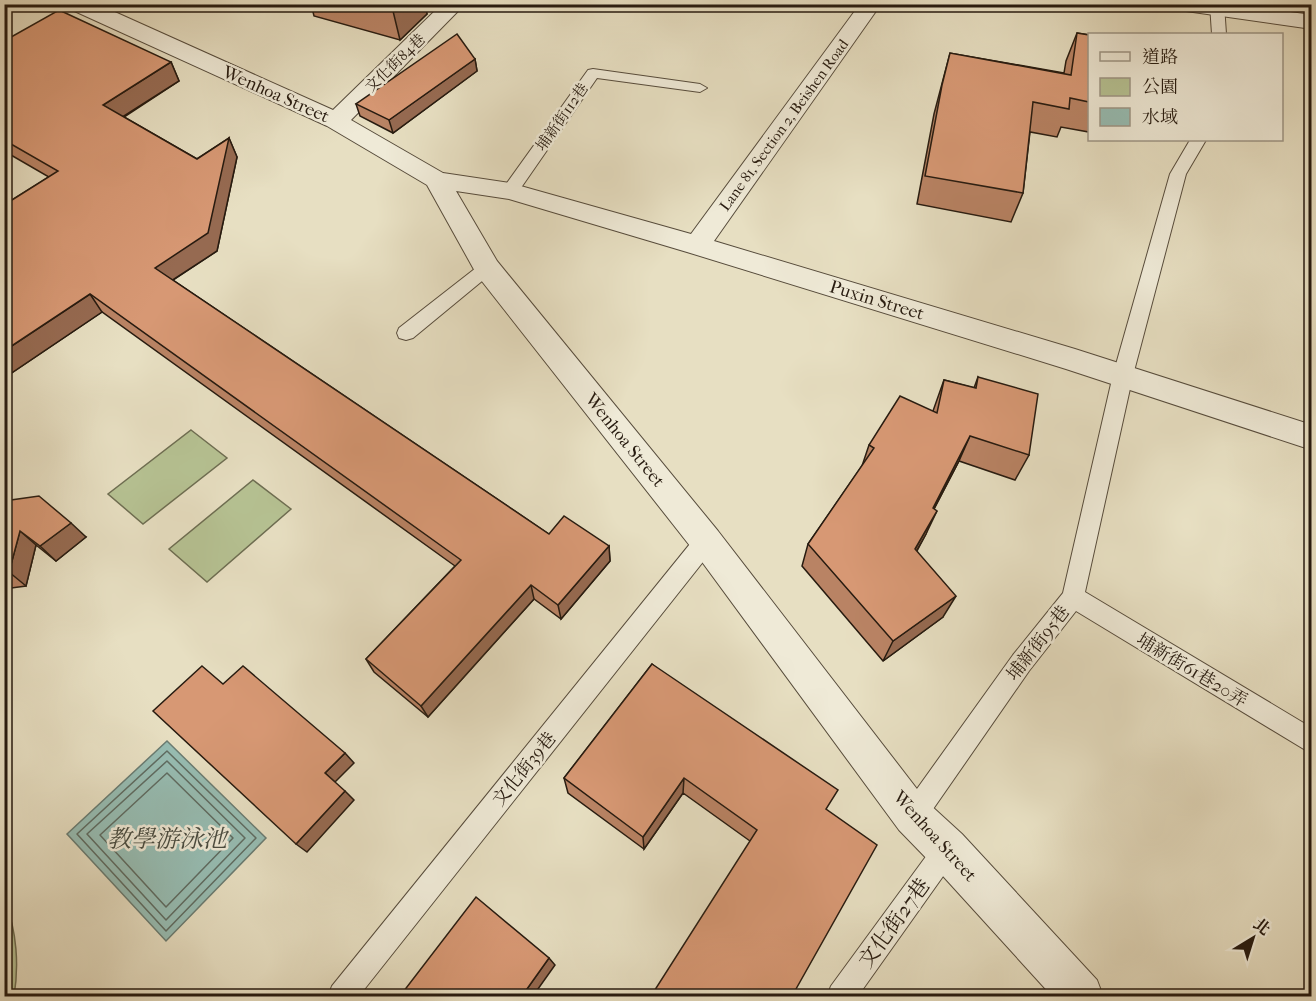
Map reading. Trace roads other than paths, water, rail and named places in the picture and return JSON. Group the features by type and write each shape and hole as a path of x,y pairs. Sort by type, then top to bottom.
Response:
{"street":[{"name":"Wenhoa Street","path":"78,4 336,121 437,180 487,268 706,541 913,816 947,849 1081,996"},
{"name":"文化街84巷","path":"336,121 455,4"},
{"name":"Lane 81, Section 2, Beishen Road","path":"697,245 871,4"},
{"path":"1179,4 1217,7 1311,22"},
{"name":"Puxin Street","path":"437,180 510,191 697,245 1123,375 1311,438"}],"lane":[{"path":"1217,7 1219,33"},
{"name":"埔新街112巷","path":"510,191 593,73 700,88"},
{"name":"埔新街95巷","path":"913,816 1021,663 1073,597 1123,375 1178,174 1197,141"},
{"path":"406,333 487,268"},
{"name":"文化街39巷","path":"342,996 706,541"},
{"name":"埔新街61巷20弄","path":"1073,597 1311,742"},
{"name":"文化街27巷","path":"841,996 947,849"}],"water":[{"name":"教學游泳池","path":"167,741 266,838 166,941 67,834"}]}
